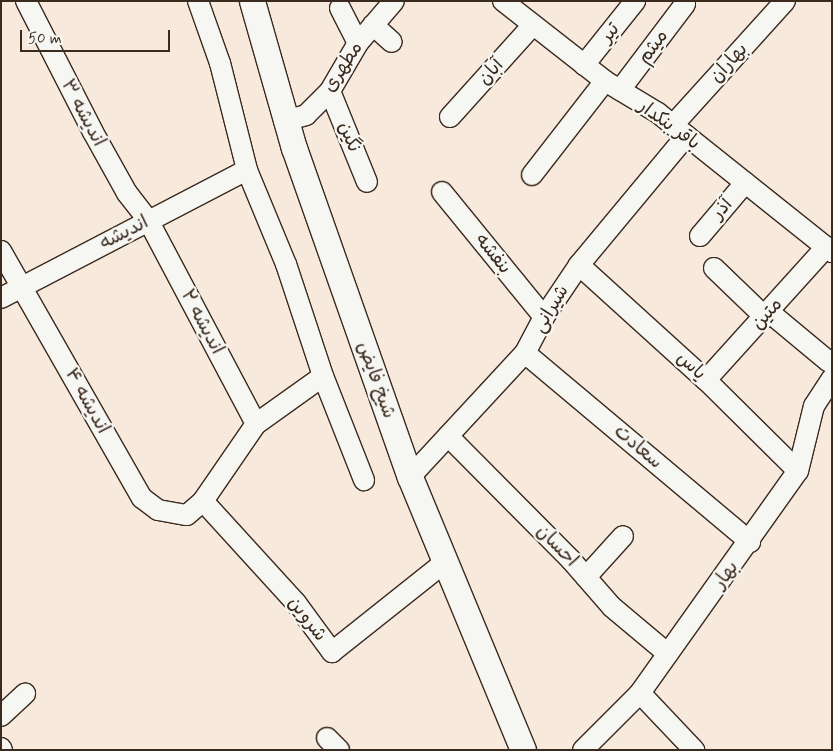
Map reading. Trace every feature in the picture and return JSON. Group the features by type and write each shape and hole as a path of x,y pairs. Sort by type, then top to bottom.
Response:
{"street":[{"name":"اندیشه ۳","path":"26,1 93,132 127,193 148,220"},
{"path":"198,1 220,63 247,170 286,264 323,376 364,480"},
{"name":"شیخ فایض","path":"252,1 284,121 410,477 523,750"},
{"name":"مطهری","path":"284,121 306,115 330,91 358,43 394,1"},
{"name":"باقر بنکدار","path":"503,1 532,26 584,65 679,130 829,250"},
{"name":"تیر","path":"584,65 635,1"},
{"name":"بهاران","path":"679,130 785,1"},
{"name":"میثم","path":"532,175 685,4"},
{"path":"340,8 358,43"},
{"path":"374,25 392,42"},
{"name":"آبان","path":"450,117 532,26"},
{"name":"نگین","path":"330,91 367,182"},
{"name":"شیرانی","path":"410,477 526,353 544,317 579,265 679,130"},
{"name":"اندیشه","path":"1,298 247,170"},
{"name":"آذر","path":"700,236 745,183"},
{"name":"بنفشه","path":"442,192 544,317"},
{"name":"اندیشه ۲","path":"148,220 256,424"},
{"name":"متین","path":"706,380 829,250"},
{"name":"اندیشه ۴","path":"1,251 142,498 158,510 187,515 203,501"},
{"name":"یاس","path":"579,265 706,380 798,471"},
{"path":"714,268 830,370"},
{"name":"سعادت","path":"526,353 750,542"},
{"name":"بهار","path":"583,750 640,693 750,542 798,471 814,406 830,370"},
{"path":"203,501 256,424 323,376"},
{"name":"احسان","path":"448,436 586,577 612,607 668,654"},
{"name":"شروین","path":"203,501 296,603 332,652 445,562"},
{"path":"586,577 623,536"},
{"path":"640,693 694,750"},
{"path":"1,716 25,694"}]}
